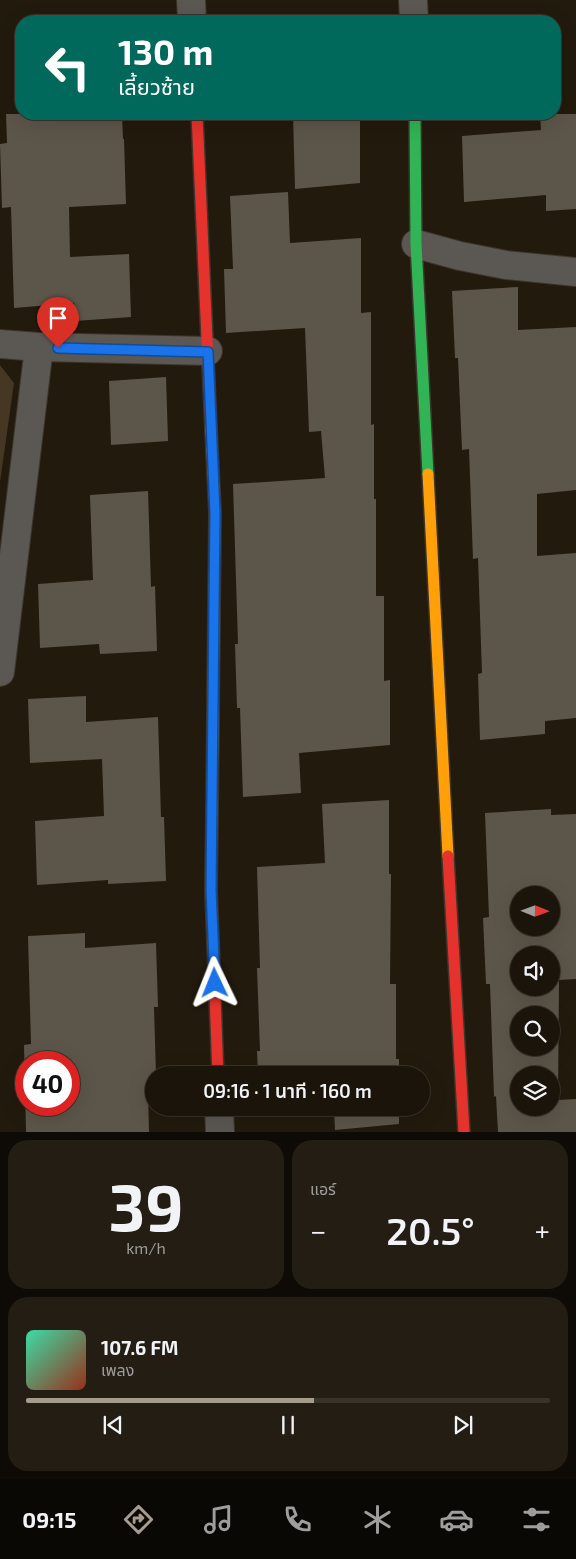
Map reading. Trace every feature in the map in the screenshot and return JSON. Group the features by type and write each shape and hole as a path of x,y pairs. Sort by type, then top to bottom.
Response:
{"street":[{"path":"191,0 192,15"},
{"path":"413,0 414,15"},
{"path":"197,120 215,513 211,890 218,1066"},
{"path":"415,120 416,244 464,1132"},
{"path":"416,244 460,256 506,265 576,272"},
{"path":"0,344 208,352"},
{"path":"0,672 39,347"},
{"path":"219,1116 220,1132"}],"shaded area":[{"path":"0,365 14,383 0,482"}],"building":[{"path":"6,114 15,114 15,120 122,120 126,204 69,207 70,257 129,254 131,317 75,321 74,303 14,308 11,207 2,208 0,144 7,143"},
{"path":"561,114 576,114 576,209 546,211 546,195 464,202 462,136 541,130 540,120 561,120"},
{"path":"293,120 360,120 360,183 295,189"},
{"path":"288,192 290,243 361,238 361,313 371,312 371,425 374,424 376,596 384,596 384,681 390,680 390,745 299,753 301,793 243,797 240,708 237,708 235,644 238,644 233,484 325,478 321,431 309,432 305,328 226,333 224,269 233,269 230,196"},
{"path":"518,287 518,330 576,327 576,490 537,494 537,556 576,553 576,718 545,721 545,734 480,740 478,674 482,673 478,558 473,559 469,449 462,450 458,358 455,358 452,291"},
{"path":"166,377 168,441 111,445 109,381"},
{"path":"148,491 151,587 155,586 157,651 100,654 99,644 40,648 38,584 93,580 90,495"},
{"path":"86,696 86,722 158,717 161,817 164,817 166,881 108,884 108,880 37,885 35,821 104,816 102,759 30,763 28,699"},
{"path":"389,800 389,874 391,874 390,984 396,984 396,1059 399,1059 399,1066 258,1066 257,1051 260,1051 257,968 260,968 257,867 325,863 322,804"},
{"path":"551,809 551,815 576,814 576,979 560,980 560,946 510,946 510,996 559,996 559,1006 510,1006 510,1056 558,1056 558,1066 510,1066 510,1116 560,1116 560,1100 576,1099 576,1132 498,1132 496,1096 494,1097 490,984 486,984 483,918 489,917 485,813"},
{"path":"85,933 85,948 156,943 158,1007 154,1007 156,1066 145,1066 145,1116 149,1116 149,1132 26,1132 26,1116 80,1116 80,1051 24,1051 24,1045 31,1044 28,936"},
{"path":"334,1116 399,1116 399,1124 335,1130"}],"traffic: fast":[{"path":"415,120 416,244 428,474"}],"traffic: slow":[{"path":"211,429 215,513 212,814"},
{"path":"428,474 448,856"}],"traffic: jam":[{"path":"197,120 211,429"},
{"path":"212,814 211,890 218,1066"},
{"path":"448,856 464,1132"}],"route":[{"path":"58,348 208,352 215,513 211,890 215,983"}]}
